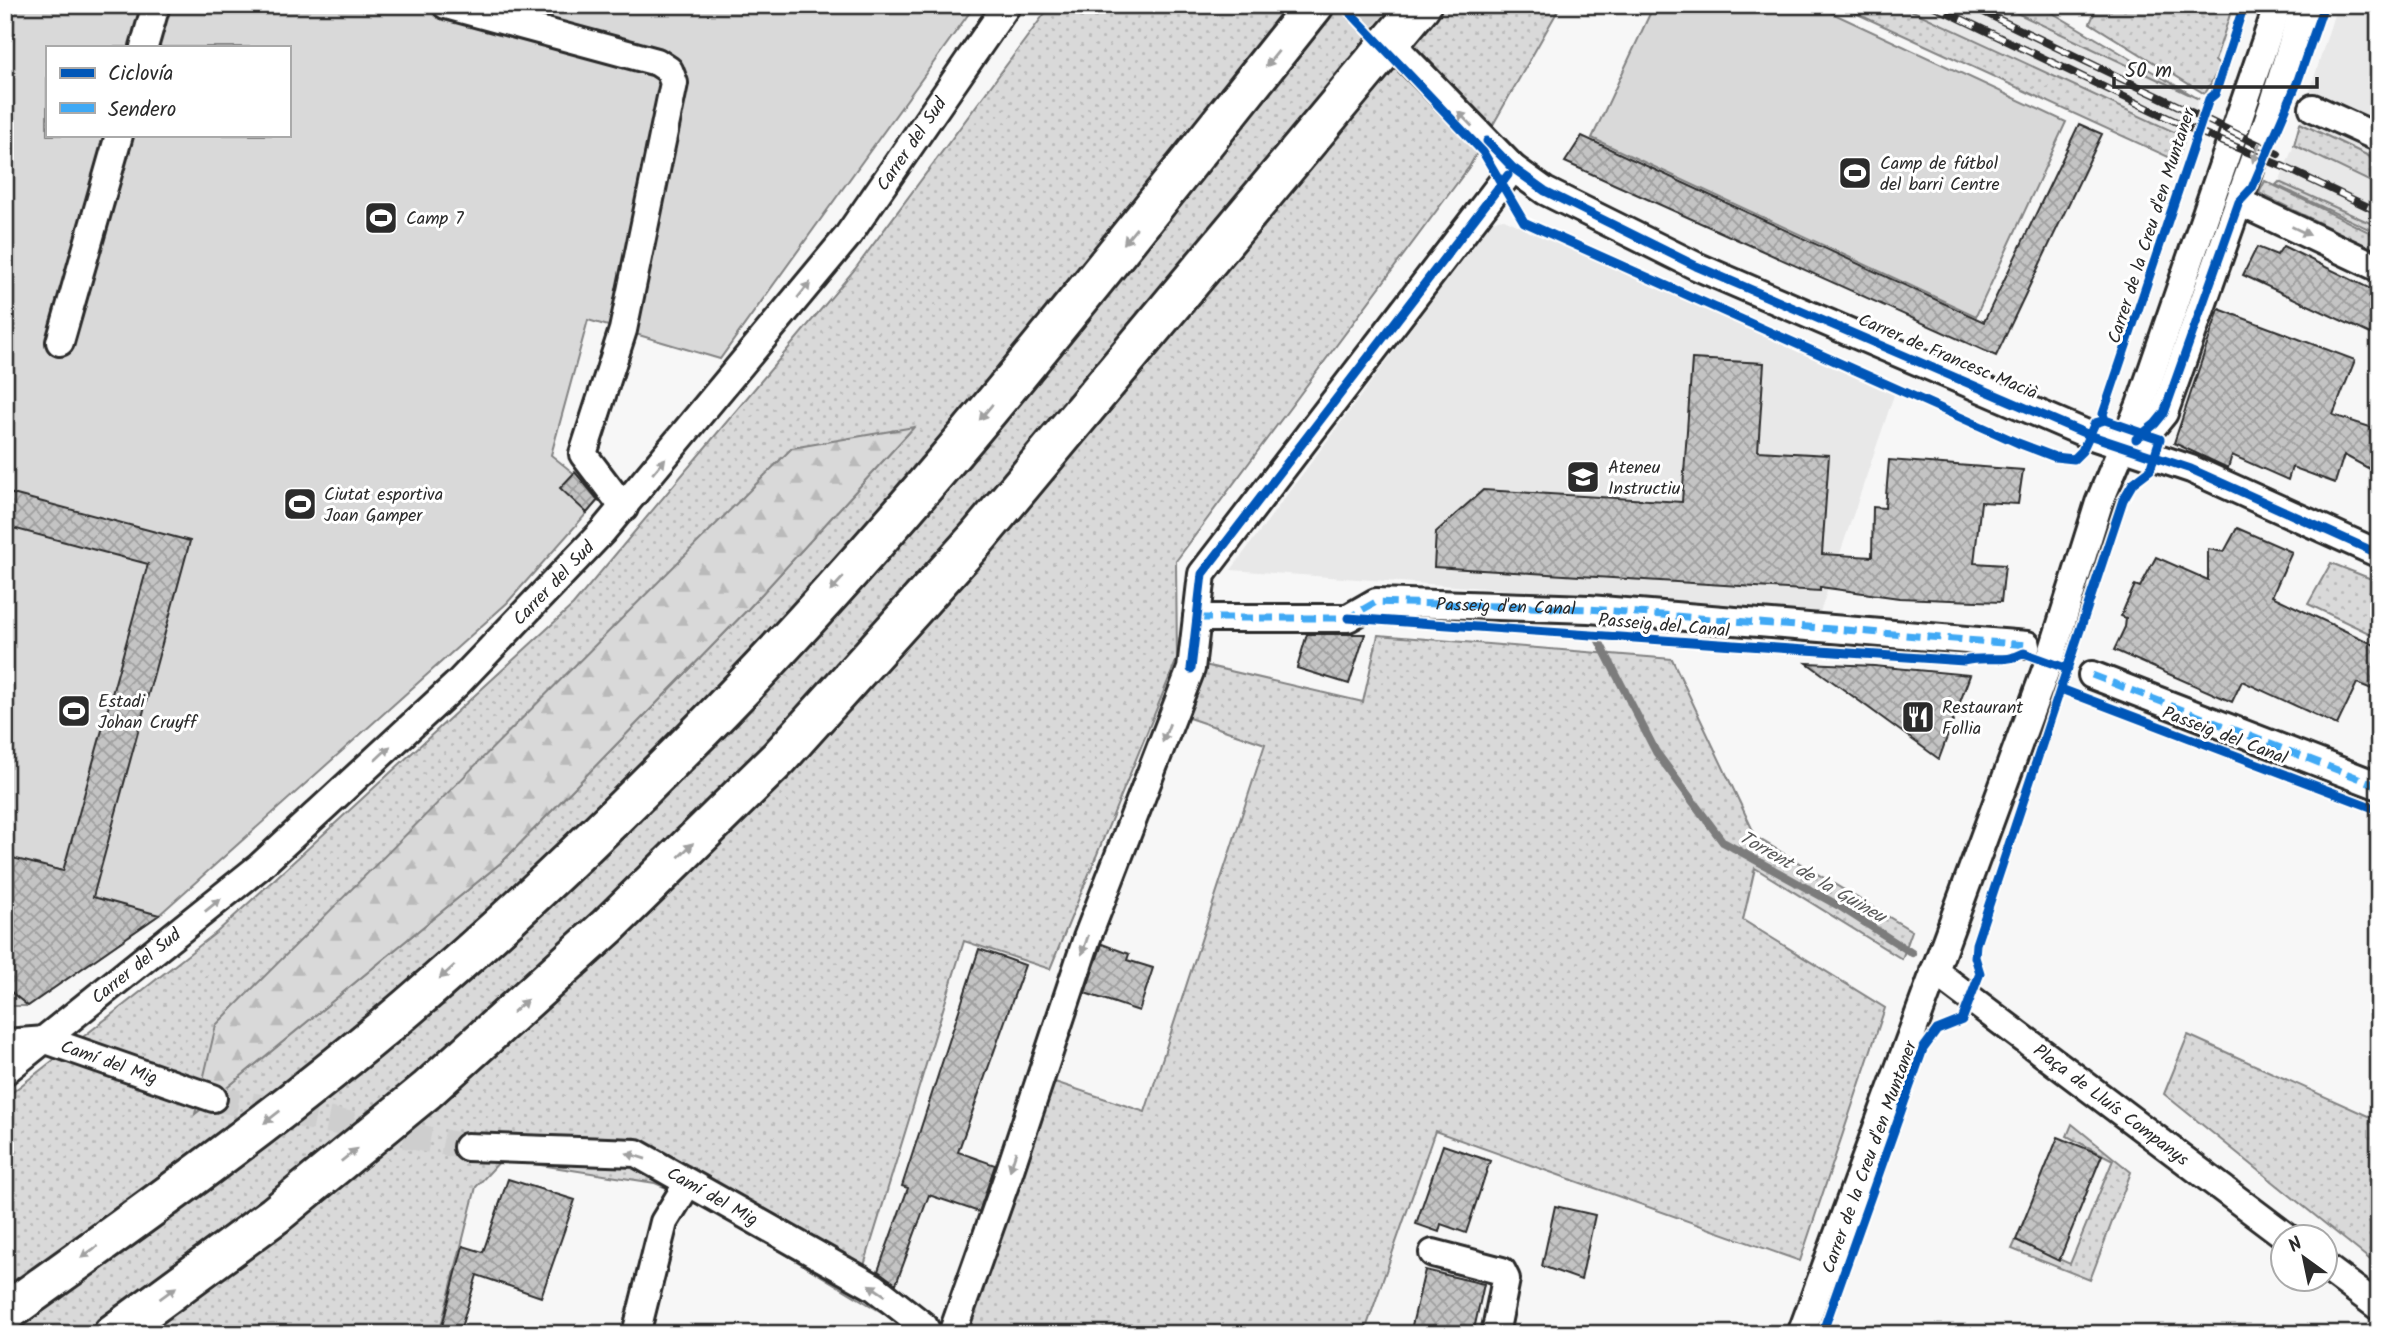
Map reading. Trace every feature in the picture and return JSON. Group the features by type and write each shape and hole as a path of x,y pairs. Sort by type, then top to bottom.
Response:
{"highway":[{"path":"5,1313 267,1122 409,1006 534,893 687,745 915,497 1053,332 1314,5"},
{"path":"113,1334 275,1215 427,1090 608,926 779,758 978,537 1421,5"}],"street":[{"path":"144,46 156,5"},
{"path":"446,5 657,62 669,70 674,83 623,330 583,454 624,508"},
{"name":"Carrer del Sud","path":"5,1071 259,867 458,683 624,508 847,237 1007,5"},
{"name":"Carrer de la Creu d'en Muntaner","path":"1801,1334 2052,653 2099,503 2124,447 2278,5"},
{"name":"Carrer de la Creu d'en Muntaner","path":"2124,447 2155,424 2164,413 2273,105 2304,5"},
{"name":"Carrer de Francesc Macià","path":"1399,51 1513,169 1545,191 1696,266 2089,435 2191,469 2379,554"},
{"path":"2314,108 2379,138"},
{"path":"60,342 119,136"},
{"path":"952,1334 1087,938 1191,669 1202,574 1513,169"},
{"path":"2239,202 2379,268"},
{"name":"Passeig d'en Canal","path":"1197,618 1348,618 1376,602 1589,610 2027,645"},
{"name":"Passeig del Canal","path":"2092,675 2379,786"},
{"name":"Plaça de Lluís Companys","path":"1934,971 2271,1224"},
{"name":"Camí del Mig","path":"5,1043 46,1040 213,1098"},
{"name":"Camí del Mig","path":"467,1147 636,1153 874,1287 924,1326 928,1334"},
{"path":"636,1334 664,1222 688,1183"},
{"path":"1433,1253 1502,1271 1506,1279 1494,1334"},
{"path":"2338,1275 2379,1307"}],"shaded area":[{"path":"1900,5 2000,5 2199,99 2185,137"},
{"path":"2337,5 2379,5 2379,161 2300,123"},
{"path":"2294,145 2379,186 2379,227 2279,182"},
{"name":"Ateneu Instructiu","path":"1504,219 1894,395 1820,612 1231,570 1491,221"}],"green space":[{"name":"Ciutat esportiva Joan Gamper","path":"5,5 975,5 720,359 588,320 551,455 602,496 507,603 159,915 28,1006 5,1006"},
{"path":"1051,5 1561,5 1469,167 1176,561 1177,659 1050,969 964,941 863,1269 947,1334 918,1334 695,1200 655,1183 502,1159 476,1187 439,1334 5,1334 5,1098 217,932 573,605 855,269","holes":["913,428 748,609 503,861 196,1113"]},
{"name":"Camp de fútbol del barri Centre","path":"1654,5 1815,5 2066,122 1976,316 1592,138"},
{"path":"1838,5 1900,5 2185,137 2177,161"},
{"path":"2000,5 2039,5 2199,99"},
{"path":"2098,5 2233,5 2215,61 2220,66 2205,94 2090,23"},
{"path":"2300,123 2379,161 2379,186 2294,145"},
{"path":"2265,181 2379,237 2379,252 2259,193"},
{"path":"2279,182 2379,227 2379,234 2276,185"},
{"path":"914,427 748,609 503,861 195,1114 216,1025 792,448"},
{"path":"2331,563 2379,582 2379,638 2308,604"},
{"path":"1378,635 1672,659 1756,837 1912,931 1902,959 1755,868 1743,920 1885,1008 1800,1261 1435,1131 1364,1334 961,1334 1055,1082 1145,1112 1265,744 1186,717 1200,664 1363,702"},
{"path":"2188,1035 2379,1121 2379,1267 2338,1234 2338,1224 2326,1224 2164,1094"},
{"path":"2072,1124 2131,1172 2090,1280 2012,1249 2016,1240 2070,1264 2113,1160 2067,1136"}],"building":[{"path":"2079,124 2102,134 1996,356 1565,162 1582,136 1984,322"},
{"path":"2283,246 2379,293 2379,338 2243,275 2257,247 2277,255"},
{"path":"2219,309 2355,360 2333,415 2379,430 2379,474 2344,455 2335,483 2292,467 2288,480 2232,455 2228,468 2174,443"},
{"path":"1692,359 1764,363 1758,451 1829,455 1822,554 1872,557 1873,507 1885,508 1889,460 2023,470 2018,504 1981,502 1974,563 2005,565 2001,602 1899,598 1820,587 1820,591 1434,567 1436,532 1483,490 1682,502"},
{"path":"575,472 598,500 587,513 560,488"},
{"path":"5,492 190,541 93,897 159,915 28,1006 5,987 5,856 63,871 148,564 5,526"},
{"path":"2237,528 2292,552 2272,596 2379,647 2379,692 2357,683 2337,725 2242,681 2232,702 2114,650 2125,627 2126,618 2121,616 2126,604 2135,585 2140,587 2156,557 2208,580 2208,549 2224,552"},
{"path":"1307,634 1365,634 1349,684 1297,668"},
{"name":"Restaurant Follia","path":"1807,663 1874,666 1970,675 1939,759"},
{"path":"1102,944 1129,954 1127,960 1153,968 1139,1011 1085,993"},
{"path":"979,949 1025,965 958,1152 995,1165 979,1212 929,1195 896,1284 878,1271 908,1188 902,1186"},
{"path":"2058,1137 2102,1155 2059,1261 2016,1240"},
{"path":"1443,1145 1490,1161 1466,1233 1441,1224 1439,1232 1416,1224"},
{"path":"508,1179 575,1200 541,1297 477,1275 459,1334 440,1334 463,1246 483,1252"},
{"path":"1555,1206 1595,1215 1581,1280 1542,1266"},
{"path":"1425,1270 1484,1284 1473,1334 1410,1334"}],"waterway":[{"name":"Torrent de la Guineu","path":"1598,639 1656,752 1723,842 1839,906 1912,953"}],"tunnel":[{"path":"1356,5 1399,51"},
{"path":"213,1098 467,1147"}],"railway":[{"path":"1932,5 2185,126 2284,167 2379,212"},
{"path":"1969,5 2278,154"}],"marked path":[{"path":"1197,618 1348,618 1376,602 1589,609 2027,645"},
{"path":"2092,675 2379,786"}],"cycle path":[{"path":"1343,5 1483,152 1524,222 2018,443 2055,457 2074,459 2082,451 2095,423 2105,420 2160,439 2150,470 2133,483 2123,500 1976,944 1975,957 1980,973 1962,1020 1937,1030 1923,1049 1822,1334"},
{"path":"2105,420 2103,414 2209,99 2215,94 2244,5"},
{"path":"2136,439 2164,413 2239,202 2252,188 2297,83 2324,5"},
{"path":"1487,141 1513,168 1545,191 1696,266 2089,435 2191,469 2379,554"},
{"path":"1191,669 1202,574 1508,175"},
{"path":"1348,618 1964,661 2010,658 2024,653 2068,669"},
{"path":"2061,689 2379,810"}],"place":[{"name":"Camp de fútbol del barri Centre","path":"1855,173"},
{"name":"Camp 7","path":"381,218"},
{"name":"Ateneu Instructiu","path":"1583,477"},
{"name":"Ciutat esportiva Joan Gamper","path":"300,504"},
{"name":"Estadi Johan Cruyff","path":"74,711"},
{"name":"Restaurant Follia","path":"1918,717"}]}
